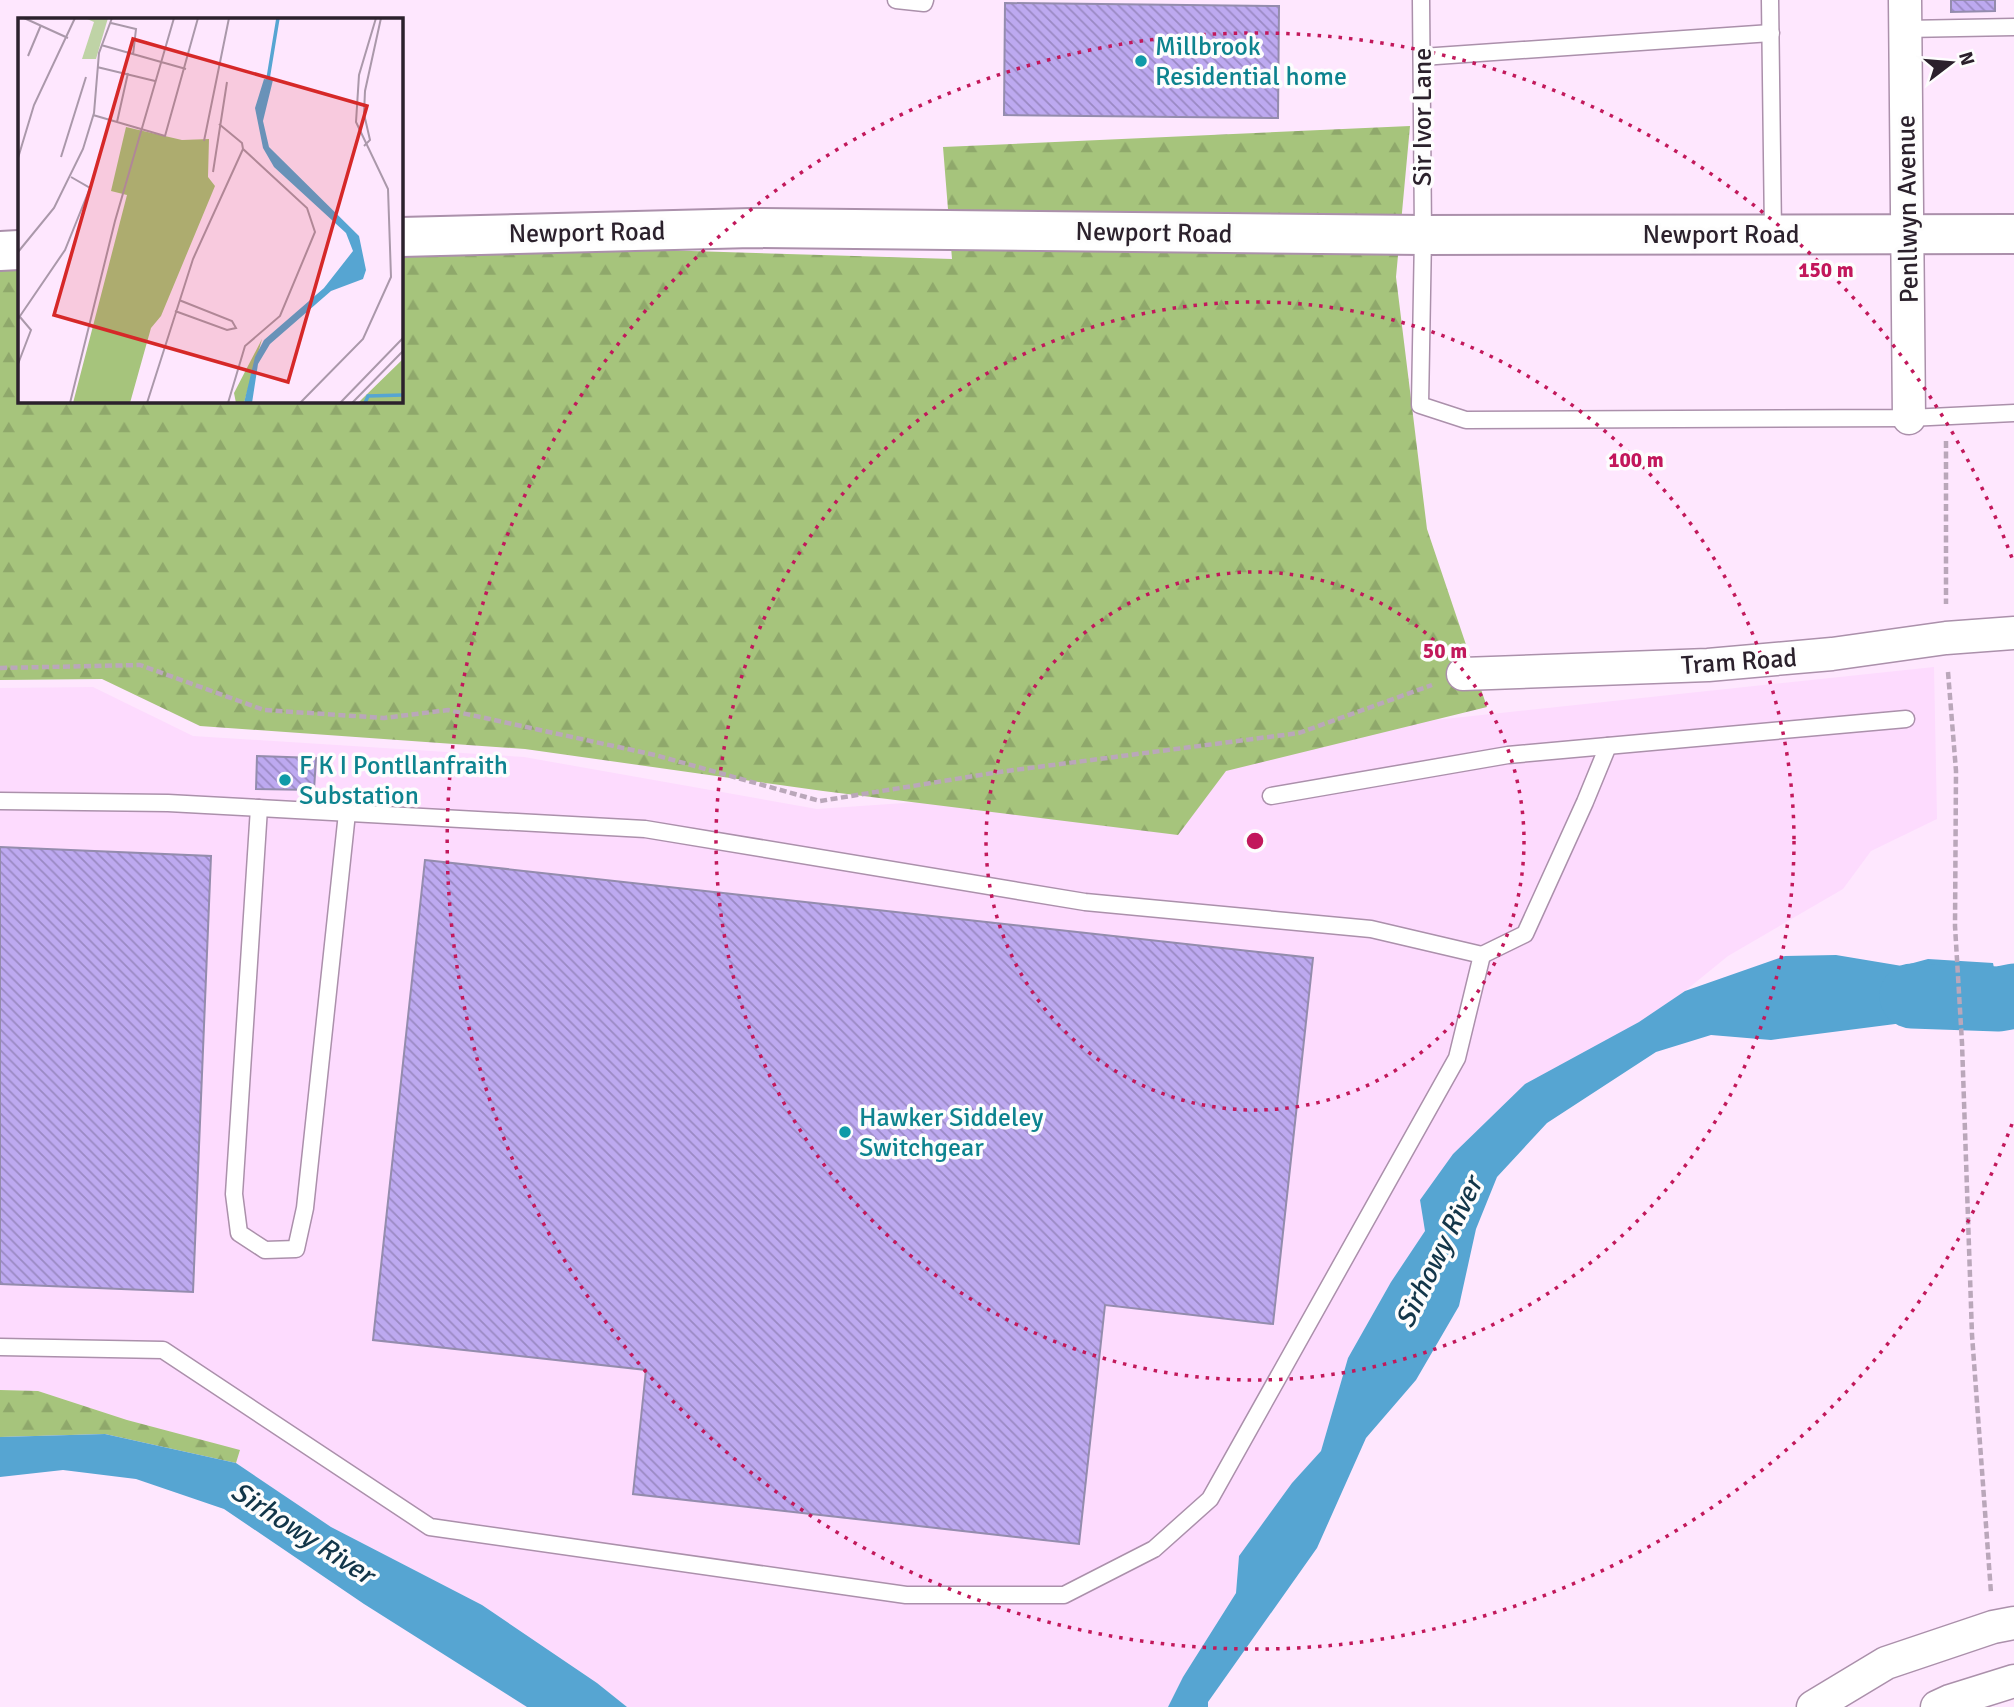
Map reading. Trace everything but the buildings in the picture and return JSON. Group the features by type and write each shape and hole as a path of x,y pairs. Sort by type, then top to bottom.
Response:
{"main road":[{"name":"Newport Road","path":"402,237 752,228 1423,235 2014,234"},
{"path":"0,251 18,250"}],"street":[{"name":"Penllwyn Avenue","path":"1905,15 1909,418"},
{"name":"Tram Road","path":"1463,674 1708,665 2014,633"},
{"path":"1813,1707 1886,1662 2003,1625"},
{"path":"1937,1707 2014,1681"}],"lane":[{"path":"896,0 924,3 925,0"},
{"name":"Sir Ivor Lane","path":"1421,0 1423,235 1420,405 1466,420 1909,418"},
{"path":"1770,0 1773,233"},
{"path":"1905,15 2014,27"},
{"path":"1422,57 1771,33"},
{"path":"1909,418 2014,413"},
{"path":"1271,796 1508,755 1906,719"},
{"path":"0,801 168,803 645,829 1085,902 1371,929 1482,955 1525,934 1608,746"},
{"path":"260,808 234,1194 239,1233 264,1250 296,1249 306,1208 347,813"},
{"path":"0,1347 163,1350 430,1527 906,1595 1064,1595 1154,1549 1210,1499 1457,1058 1482,955"}],"path":[{"path":"0,668 141,665 264,710 384,718 448,710 655,755 820,801 999,772 1299,733 1463,674"},
{"path":"1955,926 1962,1043 1972,1335 2003,1625"}],"shaded area":[{"path":"1934,667 1937,819 1871,851 1843,889 1728,956 1685,991 1639,1022 1525,1084 1453,1154 1420,1200 1425,1231 1391,1282 1348,1358 1321,1451 1292,1483 1239,1556 1236,1593 1183,1677 1168,1707 627,1707 597,1683 482,1605 331,1527 236,1463 240,1451 127,1420 38,1391 0,1390 0,688 93,687 193,736 524,757 817,809 948,800 1435,720"}],"green space":[{"path":"1410,126 1396,277 1427,529 1487,707 1226,771 1178,835 823,791 525,749 200,726 102,679 0,680 0,267 18,265 18,402 402,402 402,251 595,248 952,259 943,147"},
{"path":"0,1390 38,1391 127,1420 240,1450 236,1463 105,1434 0,1437"}],"water":[{"path":"1836,955 1902,966 1928,959 1993,963 2006,1025 1903,1023 1771,1040 1711,1035 1656,1052 1547,1123 1497,1177 1476,1229 1459,1306 1416,1380 1366,1438 1317,1548 1208,1702 1208,1707 1168,1707 1183,1677 1236,1593 1239,1556 1292,1483 1321,1451 1348,1358 1391,1282 1425,1231 1420,1200 1453,1154 1525,1084 1639,1022 1685,991 1785,956"},
{"path":"105,1434 236,1463 331,1527 482,1605 597,1683 627,1707 527,1707 364,1604 224,1509 136,1479 63,1470 0,1477 0,1437"}],"waterway":[{"name":"Sirhowy River","path":"1912,996 1999,999 2014,996"}],"place":[{"name":"Millbrook Residential home","path":"1141,61"},
{"name":"F K I Pontllanfraith Substation","path":"285,780"},
{"name":"Hawker Siddeley Switchgear","path":"845,1132"}]}
